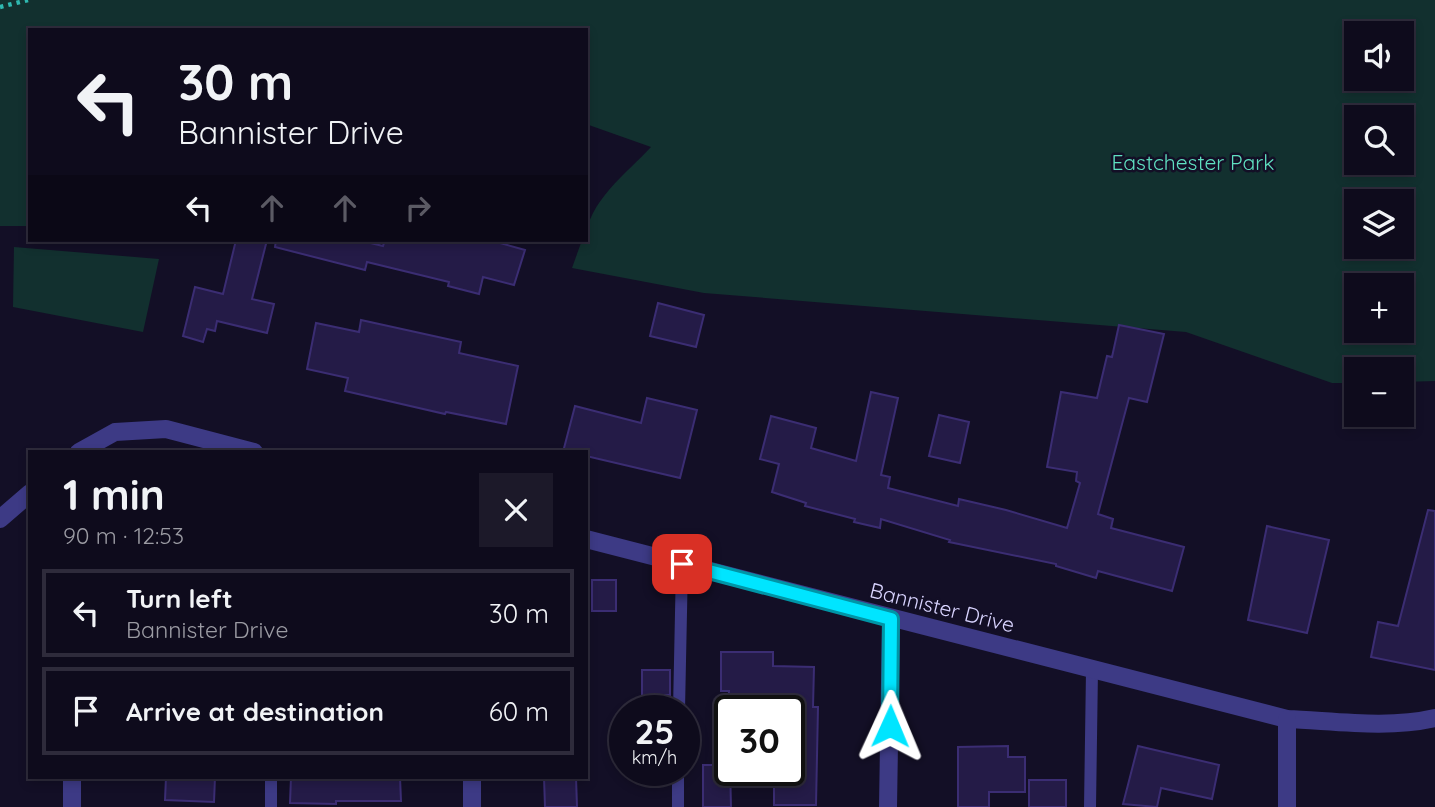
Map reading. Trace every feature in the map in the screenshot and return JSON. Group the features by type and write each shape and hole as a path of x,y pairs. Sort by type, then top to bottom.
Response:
{"street":[{"path":"83,450 115,432 166,429 246,450"},
{"path":"0,519 28,495"},
{"name":"Bannister Drive","path":"588,540 1287,719 1377,722 1435,718"},
{"path":"888,807 891,619"},
{"path":"1287,719 1287,807"},
{"path":"72,779 72,807"},
{"path":"472,779 472,807"}],"lane":[{"path":"679,695 682,564"},
{"path":"1090,807 1092,670"},
{"path":"271,779 271,807"},
{"path":"678,786 678,807"}],"path":[{"path":"0,6 28,0"}],"green space":[{"name":"Eastchester Park","path":"0,0 1435,0 1435,381 1414,382 1414,357 1344,357 1344,383 1332,383 1186,332 704,293 572,268 581,242 588,242 588,226 593,213 610,189 651,147 588,125 588,28 28,28 28,226 0,226"},
{"path":"14,247 159,259 143,332 13,307"}],"building":[{"path":"236,242 266,242 252,299 274,304 267,333 217,321 215,331 207,329 203,342 183,336 195,287 223,294"},
{"path":"276,242 366,242 383,246 384,242 496,242 525,250 514,285 483,277 479,294 448,286 449,282 367,262 365,270 275,247"},
{"path":"658,303 704,315 696,347 650,336"},
{"path":"361,320 461,342 459,353 518,366 506,424 446,412 445,414 345,391 348,378 307,369 316,323 359,332"},
{"path":"1119,325 1164,334 1147,402 1129,398 1098,514 1113,519 1111,528 1184,547 1172,591 1098,571 1096,578 1056,564 949,542 950,540 881,519 880,528 854,522 855,519 805,506 806,503 772,492 779,464 760,459 771,416 816,428 811,448 856,461 871,392 898,398 881,475 890,477 888,488 958,506 959,499 1067,528 1080,483 1076,481 1077,472 1047,467 1061,392 1097,398 1107,356 1112,357"},
{"path":"647,398 697,410 680,478 588,456 588,450 564,450 575,406 641,423"},
{"path":"939,415 969,422 960,463 929,456"},
{"path":"1428,510 1435,511 1435,670 1371,657 1378,622 1398,626"},
{"path":"1267,526 1329,540 1307,633 1248,620"},
{"path":"592,580 616,580 616,611 592,611"},
{"path":"721,652 773,652 773,666 814,667 813,707 818,707 816,805 774,805 774,786 805,786 805,695 729,695 729,691 721,691"},
{"path":"642,670 670,670 670,695 642,695"},
{"path":"1008,746 1008,757 1025,757 1025,792 989,792 989,807 958,807 958,747"},
{"path":"1138,746 1219,765 1212,799 1161,788 1157,807 1123,804"},
{"path":"703,765 714,765 714,786 730,786 731,807 703,807"},
{"path":"166,779 215,779 214,802 165,800"},
{"path":"291,779 400,779 401,801 290,803"},
{"path":"544,779 576,779 577,807 545,807"},
{"path":"1029,780 1066,780 1066,807 1029,807"}],"route":[{"path":"682,564 891,619 890,726"}]}
